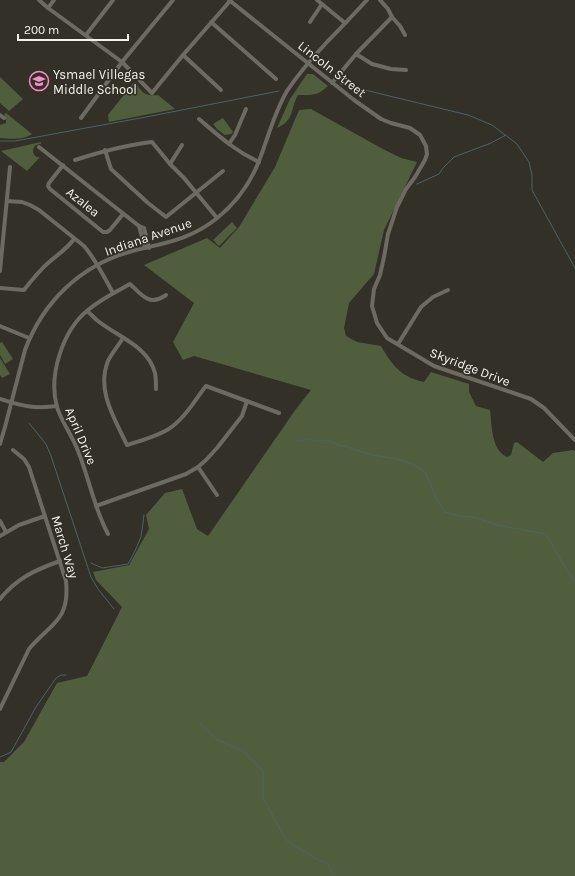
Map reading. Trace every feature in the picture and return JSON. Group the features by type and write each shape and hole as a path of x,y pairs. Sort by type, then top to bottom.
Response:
{"street":[{"path":"40,0 48,8 122,62 152,92 229,0"},
{"path":"48,8 54,0"},
{"path":"86,35 113,0"},
{"path":"81,118 122,62 173,0"},
{"name":"Lincoln Street","path":"229,0 354,100 381,119 392,124 410,128 420,135 426,146"},
{"path":"317,0 345,23"},
{"name":"Indiana Avenue","path":"0,444 29,338 42,315 57,296 78,278 98,265 118,256 185,237 205,227 230,206 240,195 252,176 259,162 280,104 295,79 308,62 367,0"},
{"path":"380,0 388,9 405,35"},
{"path":"310,22 322,4"},
{"path":"332,83 356,54 392,17"},
{"path":"211,22 276,79"},
{"path":"356,54 372,64 391,69 406,70"},
{"path":"183,55 220,90"},
{"path":"228,144 235,135 246,109"},
{"path":"0,115 4,118"},
{"path":"199,119 228,144 246,156 259,162"},
{"path":"75,160 121,146 152,142 217,218"},
{"path":"170,164 182,145"},
{"name":"Skyridge Drive","path":"426,146 425,160 406,189 397,207 388,234 380,275 374,289 372,306 377,323 387,338 434,366 531,400 544,408 575,440"},
{"name":"Azalea","path":"39,147 139,226 147,248"},
{"path":"105,150 111,169 148,203 166,217 223,171"},
{"name":"Azalea","path":"63,165 49,183 48,186 50,189 105,232 110,230 124,214"},
{"path":"0,271 10,167"},
{"path":"7,201 22,202 39,210 84,246 98,265 113,293"},
{"path":"0,288 24,290 47,265 66,249 74,239"},
{"name":"April Drive","path":"108,534 102,523 78,450 62,421 57,406 54,390 58,359 69,334 87,310 113,293 130,284 148,300 155,301 166,295"},
{"path":"398,344 421,307 434,297 448,290"},
{"path":"87,310 98,322 136,346 144,354 154,373 156,389"},
{"path":"0,326 29,338"},
{"path":"123,338 109,360 103,380 107,402 127,445 167,430 178,421 206,386 279,413"},
{"path":"0,399 34,408 57,406"},
{"path":"96,506 186,474 198,468 237,424 242,416 247,401"},
{"name":"March Way","path":"0,709 29,649 53,626 64,610 67,601 66,581 29,467 24,459 13,450"},
{"path":"198,468 217,495"},
{"path":"0,536 19,525 45,516"},
{"path":"0,521 6,532"},
{"path":"0,599 19,581 32,572 60,561"}],"green space":[{"path":"307,74 313,74 328,86 321,92 298,95 289,118 283,125 277,128 290,99"},
{"path":"0,77 23,99 9,111 0,103"},
{"path":"134,82 144,93 158,95 175,109 109,122 108,115"},
{"path":"311,109 401,158 417,162 384,230 374,274 349,303 344,328 346,336 357,342 381,346 389,359 398,369 416,380 424,382 431,372 469,384 469,392 476,406 490,410 495,443 502,454 507,457 511,455 514,443 517,442 543,462 553,453 575,451 575,876 0,876 0,762 4,762 24,742 57,683 87,676 122,607 96,580 93,572 129,565 149,529 146,515 165,493 182,489 197,529 208,536 296,409 311,390 194,356 183,360 173,342 194,303 144,265 207,238 220,248 239,227 275,167 299,110"},
{"path":"6,113 32,134 21,138 0,138 0,125 6,123 4,114"},
{"path":"223,118 233,132 231,134 225,135 213,124"},
{"path":"41,142 41,144 35,146 33,150 35,156 40,157 27,171 1,151"},
{"path":"232,222 237,228 219,246 213,240"},
{"path":"2,342 13,359 5,364 0,355 0,343"},
{"path":"0,358 10,374 2,378 0,375"}],"waterway":[{"path":"340,84 468,115 492,125 517,144 529,162 532,175 532,190 575,268"},
{"path":"0,141 15,141 279,91"},
{"path":"417,184 439,174 454,157 491,143 506,135"},
{"path":"29,423 46,444 51,456 91,577 98,589 114,609"},
{"path":"296,440 328,440 340,446 347,446 373,455 397,459 412,464 425,472 437,500 445,512 460,516 473,517 497,525 546,534 575,582"},
{"path":"91,563 102,568 128,564 141,537 144,515"},
{"path":"0,757 11,752 36,707 56,678 61,675 66,675"},
{"path":"199,723 218,740 243,751 263,771 263,798 286,840 313,857 328,864 333,876"}],"place":[{"name":"Ysmael Villegas Middle School","path":"39,81"}]}
